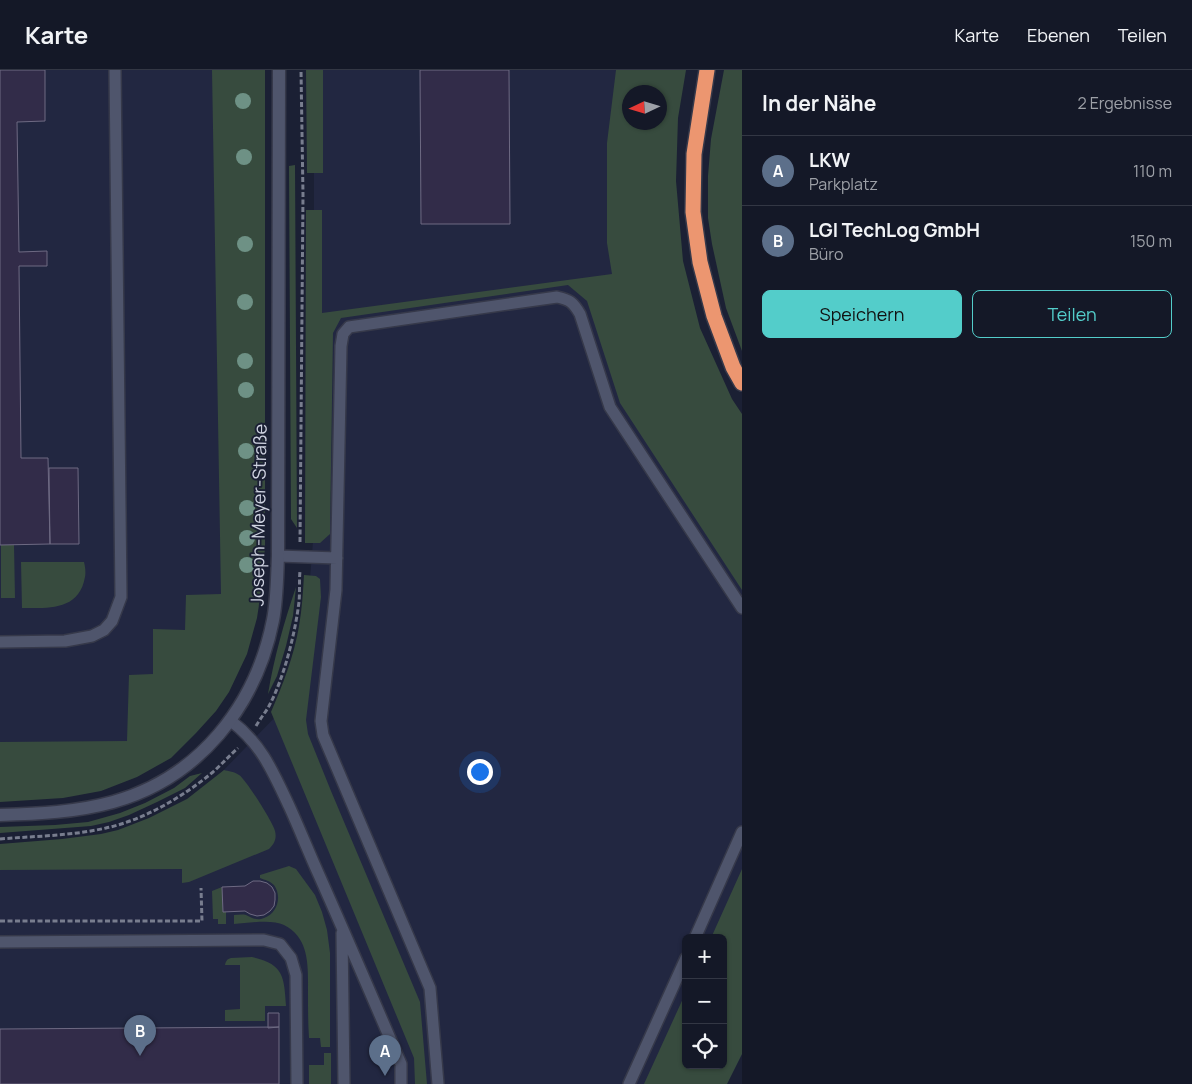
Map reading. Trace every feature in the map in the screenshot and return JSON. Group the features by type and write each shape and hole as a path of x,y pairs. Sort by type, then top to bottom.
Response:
{"highway":[{"path":"708,70 694,154 693,212 700,262 714,316 733,367 742,383"}],"street":[{"name":"Joseph-Meyer-Straße","path":"0,815 40,814 86,808 138,794 161,782 187,766 231,721 258,673 273,620 278,556 279,70"}],"lane":[{"path":"0,642 65,641 92,636 104,630 112,621 121,597 115,70"},
{"path":"438,1084 430,988 323,735 321,721 336,590 341,346 343,334 349,327 557,297 574,304 580,314 610,407 742,608"},
{"path":"278,556 337,558"},
{"path":"231,721 249,736 268,762 342,926 400,1064 401,1084"},
{"path":"696,934 742,832"},
{"path":"342,926 344,1084"},
{"path":"0,942 264,940 280,944 291,958 296,975 298,1084"},
{"path":"629,1084 682,967"}],"path":[{"path":"0,839 57,835 107,828 140,817 188,791 214,771 249,736 269,707 280,680 295,626 299,601 302,205 301,70"},
{"path":"0,922 202,921 201,888"}],"shaded area":[{"path":"0,70 234,70 234,600 132,750 0,770"},
{"path":"314,70 671,70 670,266 742,434 742,1054 727,1084 0,1084 0,851 82,850 185,810 282,710 306,628 314,529"}],"green space":[{"path":"212,70 265,70 265,547 257,618 247,654 229,692 216,711 171,758 137,777 101,791 63,798 0,802 0,742 127,741 129,675 153,674 153,629 185,630 186,595 221,594"},
{"path":"306,70 323,70 323,173 307,173"},
{"path":"616,70 686,70 678,118 676,181 683,261 700,328 732,399 742,414 742,590 620,403 587,301 568,285 341,318 333,333 330,534 320,543 305,543 306,210 322,210 322,313 612,274 607,243 607,143"},
{"path":"724,70 742,70 742,351 726,308 708,218 708,176 711,139"},
{"path":"295,165 297,528 291,519 289,166"},
{"path":"1,545 14,545 15,598 1,598"},
{"path":"21,562 84,562 85,575 82,588 69,602 61,605 42,608 22,608"},
{"path":"304,575 316,576 320,579 321,597 306,720 308,734 420,1002 427,1084 415,1084 414,1058 271,712 288,670 297,637"},
{"path":"296,587 293,616 286,646 277,676 268,694 287,613"},
{"path":"224,770 236,773 242,778 270,820 276,836 274,843 269,849 189,882 182,883 182,869 0,870 0,844 62,839 118,830 149,818 187,799"},
{"path":"202,773 185,788 129,815 109,822 91,826 0,833 0,827 88,822 120,813 174,788 190,776"},
{"path":"289,866 296,869 315,895 327,930 330,953 330,1047 321,1047 320,1038 309,1038 308,973 306,954 299,937 279,923 234,924 234,915 245,915 259,919 269,916 273,912 277,904 278,894 274,885 260,878 260,875"},
{"path":"742,869 742,1054 727,1084 644,1084 682,1001 682,1069 727,1069 727,934 713,934"},
{"path":"222,887 223,911 226,912 226,924 218,924 218,919 213,919 212,891"},
{"path":"252,957 271,964 280,973 283,980 286,1006 265,1006 265,1021 225,1021 225,1010 240,1009 240,965 225,965 226,962 231,958"},
{"path":"324,1053 331,1053 331,1084 309,1084 309,1065 324,1065"}],"building":[{"path":"0,70 45,70 45,121 17,122 19,252 47,251 47,266 19,266 21,458 48,458 50,544 0,545"},
{"path":"420,70 509,70 510,224 421,224"},
{"path":"49,468 78,468 79,544 50,544"},
{"path":"253,881 267,883 272,887 275,893 275,900 274,906 270,911 264,915 257,916 245,911 223,912 222,887 245,886"},
{"path":"268,1013 279,1013 279,1027 268,1028"},
{"path":"279,1027 279,1084 0,1084 0,1029"}],"place":[{"name":"LGI TechLog GmbH","path":"140,1056"},
{"name":"LKW","path":"385,1076"}]}
